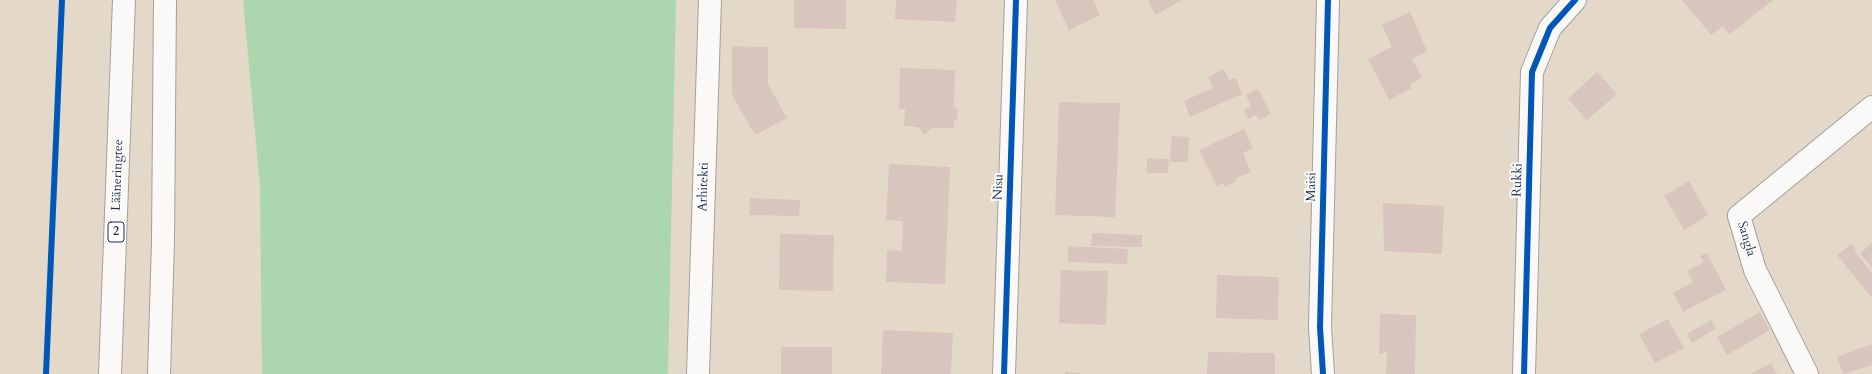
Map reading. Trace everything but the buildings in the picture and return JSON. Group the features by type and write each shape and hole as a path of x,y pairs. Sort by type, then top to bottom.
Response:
{"main road":[{"name":"Lääneringtee","path":"110,374 124,0"},
{"path":"159,374 163,242 165,0"},
{"name":"Arhitekti","path":"698,374 710,0"},
{"name":"Nisu","path":"1004,374 1016,0"},
{"name":"Maisi","path":"1323,374 1320,326 1328,0"},
{"name":"Rukki","path":"1524,374 1532,72 1550,28 1575,0"},
{"name":"Sangla","path":"1808,374 1755,270 1739,216 1872,107"}],"green space":[{"path":"243,0 676,0 668,374 262,374 260,187"}],"cycle path":[{"path":"46,374 62,0"},
{"path":"1004,374 1016,0"},
{"path":"1323,374 1320,327 1328,0"},
{"path":"1524,374 1532,72 1550,28 1575,0"}]}
